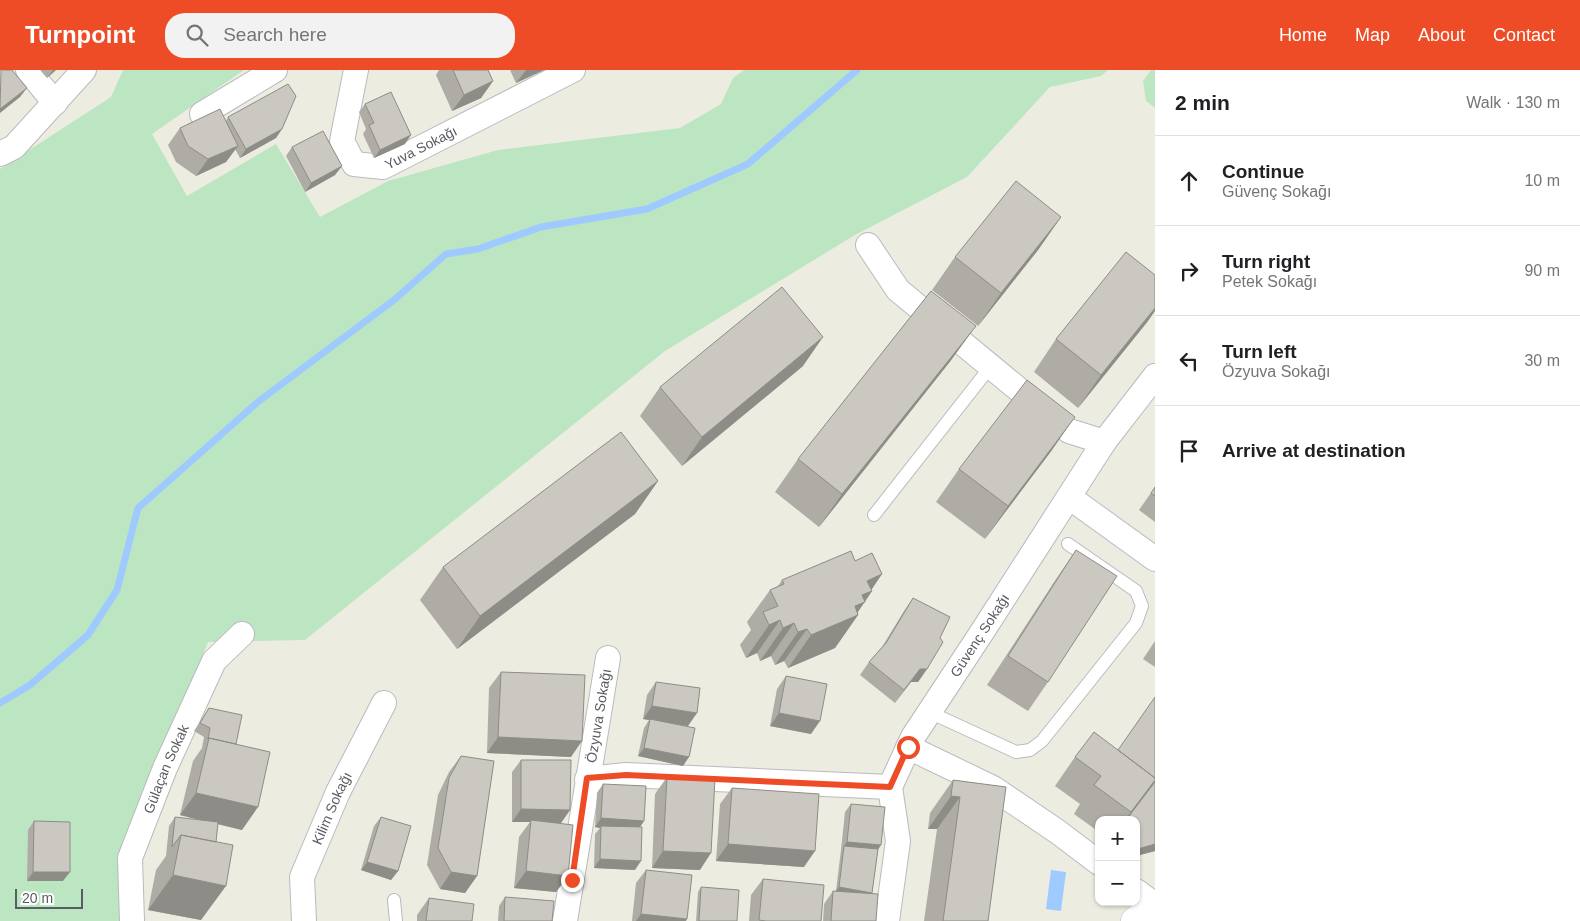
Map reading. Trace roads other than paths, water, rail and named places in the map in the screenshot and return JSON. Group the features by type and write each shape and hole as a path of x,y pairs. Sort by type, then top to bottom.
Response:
{"main road":[{"path":"1136,921 1155,906"}],"street":[{"path":"28,70 55,103"},
{"path":"0,154 14,146 84,70"},
{"path":"202,114 275,70"},
{"name":"Yuva Sokağı","path":"356,70 342,141 354,164 383,167 573,70"},
{"path":"868,245 898,290 1069,431 1104,442"},
{"name":"Güvenç Sokağı","path":"890,787 908,747 929,712 984,630 1104,442 1155,376"},
{"path":"1069,497 1155,559"},
{"name":"Gülaçan Sokak","path":"132,921 130,858 158,786 214,661 242,634"},
{"name":"Özyuva Sokağı","path":"565,921 608,658"},
{"name":"Kilim Sokağı","path":"304,921 302,877 338,792 384,703"},
{"path":"908,747 993,788 1058,832 1096,861"},
{"path":"587,778 626,775 890,787 898,841 887,921"},
{"path":"1140,894 1155,906"}],"lane":[{"path":"874,515 991,366"},
{"path":"929,712 1016,752 1030,750 1042,741 1136,623 1142,606 1136,591 1068,544"},
{"path":"394,900 396,921"}],"water":[{"path":"1051,870 1066,872 1061,911 1046,909"}],"waterway":[{"path":"0,703 30,685 88,635 117,590 138,508 259,401 394,300 446,254 478,249 541,227 647,209 748,164 857,70"}]}
